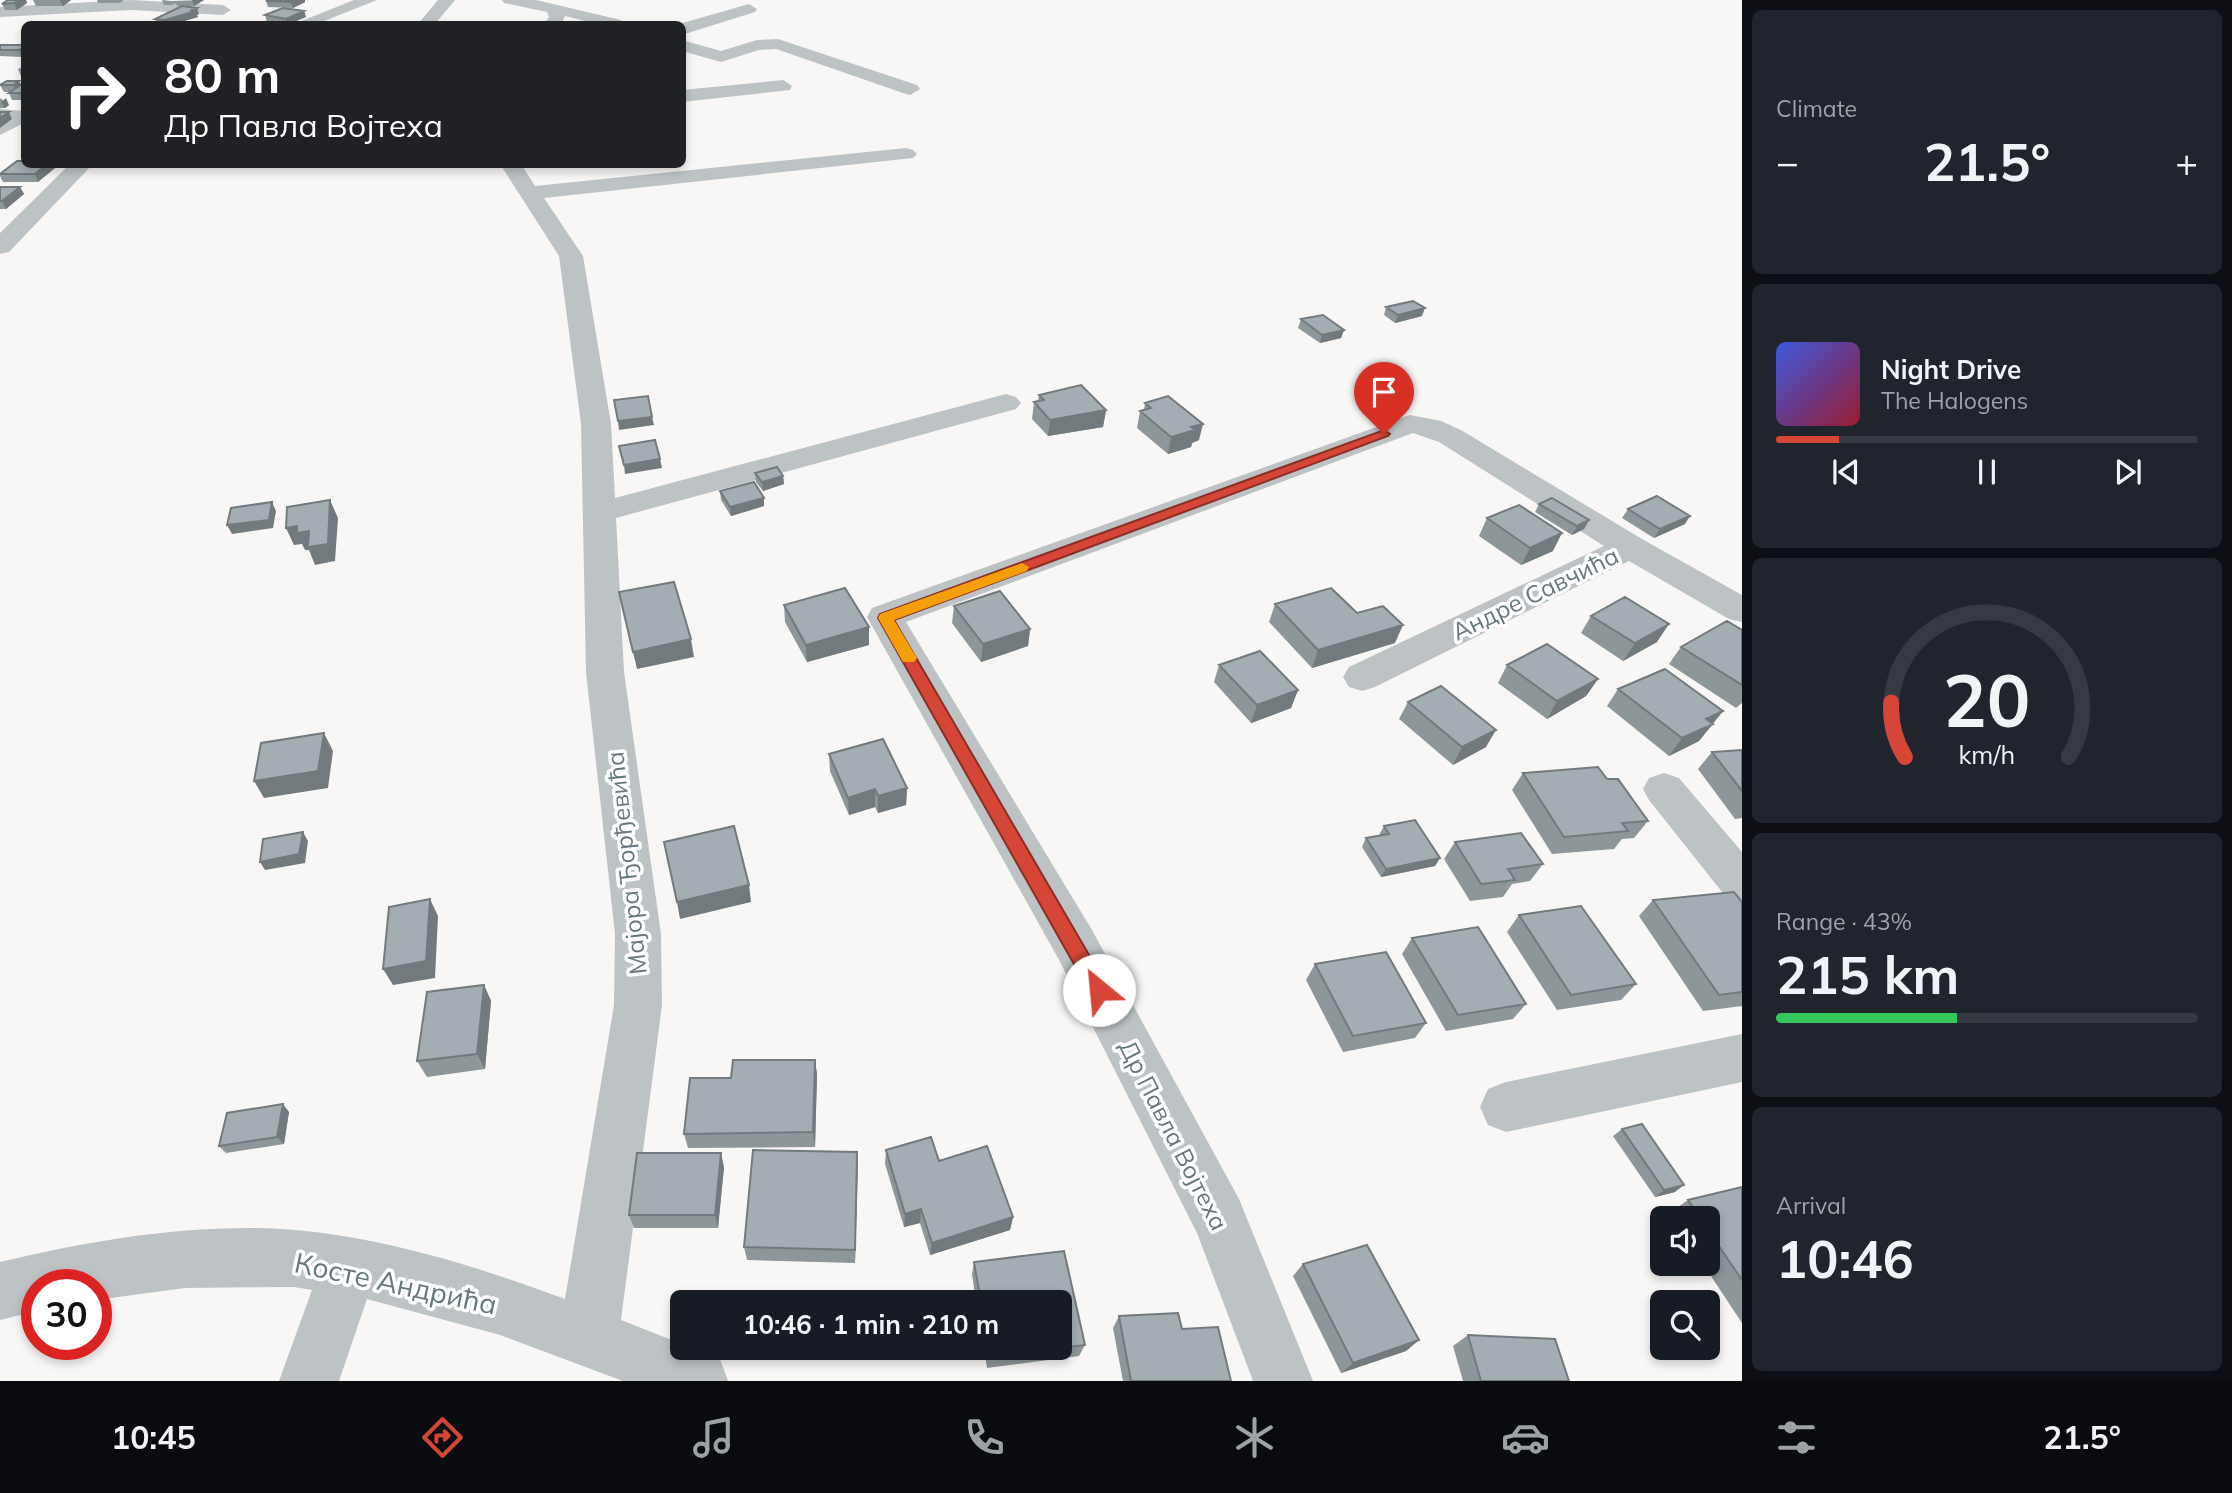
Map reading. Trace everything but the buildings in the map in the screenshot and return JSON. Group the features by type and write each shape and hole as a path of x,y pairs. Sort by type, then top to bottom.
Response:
{"street":[{"path":"310,21 369,0"},
{"path":"429,21 447,0"},
{"path":"509,0 552,16 591,21"},
{"path":"0,12 131,5 228,8 199,21"},
{"path":"686,28 749,9"},
{"path":"686,47 721,57 757,45 774,44 910,89"},
{"path":"686,96 783,86"},
{"path":"0,129 21,117"},
{"path":"513,168 530,193 906,153"},
{"path":"0,247 79,168"},
{"name":"Мајора Ђорђевића","path":"530,193 571,256 596,424 601,512 604,672 638,934 638,1005 589,1337"},
{"path":"601,512 1006,403"},
{"name":"Др Павла Војтеха","path":"1283,1381 1219,1219 1075,944 885,618 1410,424 1430,427 1450,436 1630,547"},
{"name":"Андре Савчића","path":"1362,677 1630,547 1742,610"},
{"path":"1664,789 1742,884"},
{"path":"1506,1107 1742,1058"},
{"name":"Косте Андрића","path":"0,1290 72,1273 233,1257 293,1259 349,1267 468,1293 589,1337 698,1381"},
{"path":"309,1381 349,1267"}],"lane":[{"path":"0,112 21,115"}],"slow traffic":[{"path":"909,658 885,618 1022,567"}],"route":[{"path":"1099,990 1075,944 885,618 1384,434"}]}
